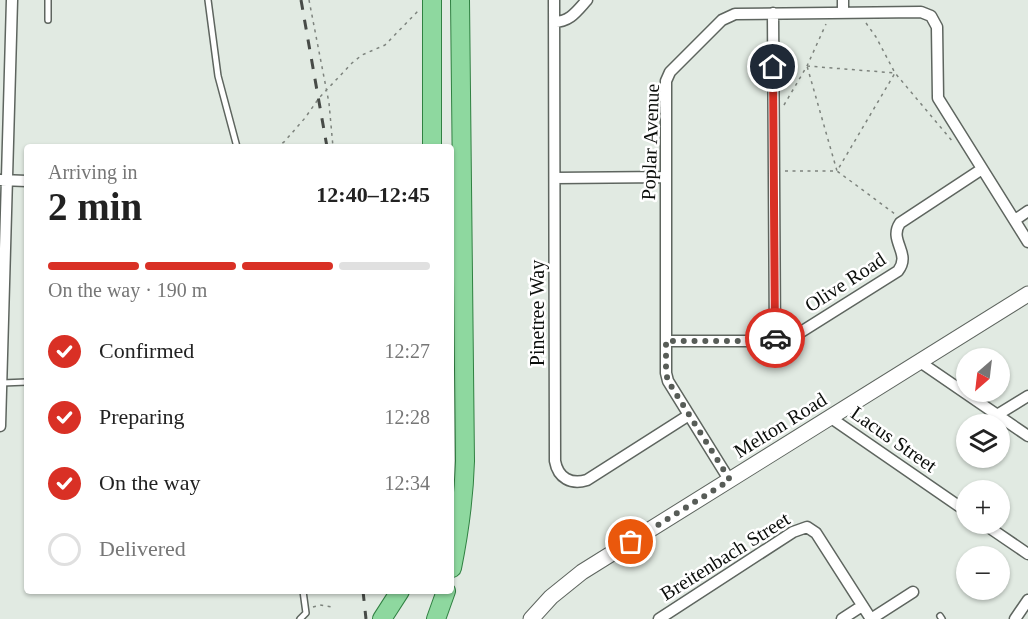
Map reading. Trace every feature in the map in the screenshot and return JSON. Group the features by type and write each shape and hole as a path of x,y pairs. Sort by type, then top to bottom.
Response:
{"main road":[{"path":"454,554 464,487 465,461 460,0"},
{"path":"426,4 432,144"},
{"path":"382,618 398,594"},
{"path":"436,619 445,594"}],"street":[{"path":"0,426 4,180 12,0"},
{"name":"Pinetree Way","path":"554,0 556,469 563,478 571,481 587,480 689,415"},
{"path":"554,22 562,22 569,18 587,0"},
{"path":"843,0 843,13"},
{"name":"Poplar Avenue","path":"730,480 666,377 666,84 669,75 722,20 730,15 773,13 921,12 928,14 934,19 937,27 938,98 1028,242"},
{"path":"773,13 775,341"},
{"path":"903,220 982,169"},
{"path":"555,178 666,177"},
{"path":"4,180 24,181"},
{"path":"1015,220 1028,211"},
{"name":"Olive Road","path":"666,341 775,341 794,337 898,271 904,257 895,232 903,220"},
{"name":"Melton Road","path":"531,619 551,597 582,572 1028,294"},
{"path":"920,362 996,414"},
{"path":"999,414 1028,396"},
{"name":"Lacus Street","path":"831,418 956,504"},
{"path":"1010,424 1028,436"},
{"name":"Breitenbach Street","path":"658,619 793,532 807,527 816,532 871,619 913,592"},
{"path":"999,534 1028,554"},
{"path":"1015,619 1028,600"},
{"path":"842,619 862,606"}],"lane":[{"path":"48,0 48,20"},
{"path":"208,0 218,76 236,144"},
{"path":"1,383 24,382"},
{"path":"300,619 305,611 303,594"}],"path":[{"path":"309,0 325,92 329,103 333,144"},
{"path":"279,144 305,118 352,63 362,55 385,45 426,4"},
{"path":"773,114 780,113 807,66 828,20 828,13"},
{"path":"858,13 876,37 895,73 952,142"},
{"path":"807,66 895,73"},
{"path":"807,66 837,171"},
{"path":"837,171 895,73"},
{"path":"774,171 837,171 903,220"},
{"path":"305,611 320,605 332,607"}],"railway":[{"path":"301,0 326,144"},
{"path":"363,594 366,619"}],"way so far":[{"path":"631,542 730,480 668,381 666,341 775,341 775,338"}],"route":[{"path":"773,67 775,338"}]}
